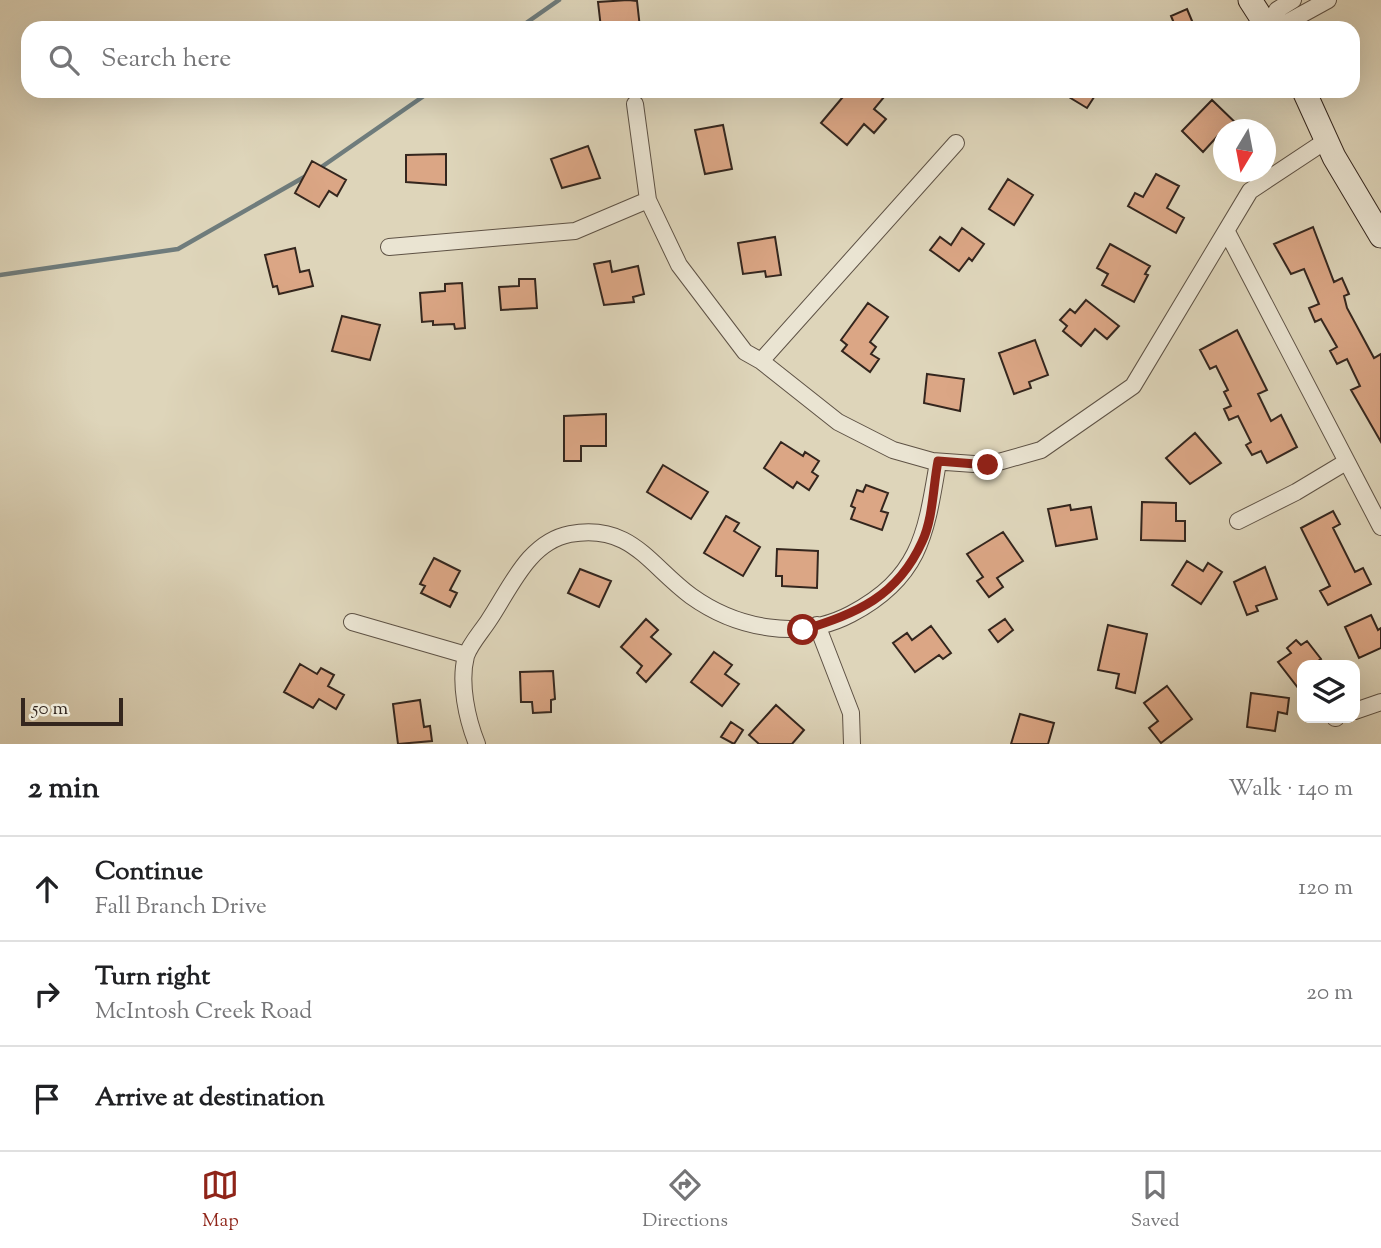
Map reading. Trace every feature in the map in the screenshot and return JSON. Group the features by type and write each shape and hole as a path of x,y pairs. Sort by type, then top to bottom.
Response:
{"main road":[{"path":"1250,0 1264,21"},
{"path":"1307,98 1327,140 1381,236"}],"street":[{"path":"1272,21 1277,10 1293,0"},
{"path":"1289,21 1328,0"},
{"path":"635,104 648,200 679,265 745,352 761,361 838,422 893,450 938,461 988,465 1041,450 1133,386 1250,191 1327,140"},
{"path":"761,361 956,143"},
{"path":"389,247 575,231 648,200"},
{"path":"1227,232 1381,527"},
{"path":"477,744 465,706 467,655 520,569 543,546 571,534 602,534 631,544 691,596 738,622 803,630 845,617 875,601 899,579 923,541 938,461"},
{"path":"1238,521 1296,492 1346,462"},
{"path":"352,622 467,655"},
{"path":"817,625 851,713 852,744"},
{"path":"1360,709 1381,702"}],"building":[{"path":"637,1 639,21 600,21 598,2"},
{"path":"1187,9 1192,21 1173,21 1171,16"},
{"path":"842,98 883,98 874,109 886,119 874,133 864,124 847,145 821,123"},
{"path":"1071,98 1093,98 1087,108"},
{"path":"1212,100 1232,119 1213,119 1213,141 1203,152 1182,131"},
{"path":"723,125 732,169 705,174 695,130"},
{"path":"588,146 600,178 562,188 551,159"},
{"path":"446,154 446,185 406,182 406,155"},
{"path":"312,161 346,180 337,196 329,191 319,207 295,193"},
{"path":"1156,174 1179,186 1167,208 1184,218 1176,233 1128,206 1135,193 1143,197"},
{"path":"1008,179 1033,195 1014,225 989,209"},
{"path":"1313,227 1334,282 1342,278 1349,294 1344,296 1347,308 1374,358 1381,354 1381,442 1351,390 1360,386 1347,359 1337,364 1330,351 1337,347 1321,319 1315,322 1309,308 1319,304 1304,269 1291,274 1274,244"},
{"path":"962,228 984,244 972,261 969,258 959,271 930,250 940,237 951,245"},
{"path":"775,237 781,275 766,277 765,271 743,274 738,243"},
{"path":"1110,244 1150,266 1134,302 1102,285 1108,274 1097,268"},
{"path":"295,248 300,272 309,270 313,286 279,294 277,286 273,287 265,255"},
{"path":"610,261 612,272 638,266 644,294 633,297 634,302 604,305 594,264"},
{"path":"519,279 535,279 537,308 501,310 499,287 519,286"},
{"path":"462,283 465,328 455,329 454,324 433,325 433,321 422,322 420,293 445,291 445,284"},
{"path":"1086,300 1119,326 1107,339 1095,329 1081,346 1063,331 1067,326 1060,320 1070,309 1075,313"},
{"path":"868,303 888,317 870,342 876,347 871,354 879,359 870,372 842,351 847,345 841,340"},
{"path":"342,316 380,325 370,360 332,351"},
{"path":"1237,330 1267,390 1258,394 1271,421 1281,415 1297,447 1267,463 1261,451 1252,455 1246,445 1251,442 1238,416 1229,420 1224,409 1231,406 1224,392 1228,390 1216,366 1210,369 1200,350"},
{"path":"1035,340 1048,375 1029,382 1031,388 1014,394 999,353"},
{"path":"927,374 964,379 960,411 924,403"},
{"path":"606,414 606,446 581,446 581,461 564,461 564,416"},
{"path":"1195,433 1221,463 1190,484 1166,458"},
{"path":"781,442 803,456 805,452 819,461 812,472 818,476 809,490 797,482 793,488 764,468"},
{"path":"663,465 708,492 691,519 647,492"},
{"path":"866,485 888,493 881,511 888,513 882,530 851,519 855,508 851,506 857,490 863,492"},
{"path":"1142,502 1176,503 1176,521 1185,521 1185,541 1141,540"},
{"path":"1070,505 1071,510 1091,507 1097,539 1056,546 1048,509"},
{"path":"1333,511 1340,524 1333,528 1355,572 1363,568 1371,584 1328,605 1320,591 1330,586 1301,528"},
{"path":"726,516 739,523 734,531 760,547 743,576 704,553"},
{"path":"1003,532 1023,561 997,578 1003,587 989,597 977,581 983,577 967,554"},
{"path":"777,549 818,551 817,588 782,586 782,576 776,576"},
{"path":"434,558 460,571 450,590 457,593 450,607 421,593 425,586 420,584"},
{"path":"1187,561 1203,571 1208,563 1222,572 1201,604 1172,585"},
{"path":"1265,567 1277,599 1256,606 1258,611 1247,615 1234,582"},
{"path":"580,569 611,581 599,607 568,593"},
{"path":"1371,615 1378,630 1381,628 1381,648 1359,658 1345,627"},
{"path":"646,619 658,630 651,637 671,654 646,682 637,673 642,666 621,647"},
{"path":"1005,619 1013,630 998,642 989,630"},
{"path":"1108,625 1147,634 1135,693 1116,688 1119,674 1098,670"},
{"path":"931,626 951,653 943,659 939,655 915,672 893,643 907,633 912,640"},
{"path":"1296,640 1301,645 1307,641 1321,659 1297,660 1297,687 1278,662 1291,653 1287,648"},
{"path":"714,652 732,665 725,674 739,684 722,706 691,682"},
{"path":"300,664 317,674 321,668 334,675 328,686 344,695 336,709 319,699 313,708 284,692"},
{"path":"553,671 555,699 551,700 551,712 533,713 532,702 521,702 520,672"},
{"path":"1167,686 1192,719 1161,743 1149,728 1158,721 1144,703"},
{"path":"1251,693 1289,698 1287,714 1278,712 1275,731 1247,727"},
{"path":"420,700 424,727 430,726 432,741 398,744 393,704"},
{"path":"776,705 804,730 792,744 759,744 749,735"},
{"path":"1020,714 1054,723 1048,744 1011,744"},
{"path":"731,722 743,730 734,744 721,737"}],"waterway":[{"path":"529,21 559,0"},
{"path":"320,168 421,98"},
{"path":"0,275 178,249 306,176"}],"route":[{"path":"803,630 845,617 875,601 899,579 923,541 938,461 988,465"}]}
